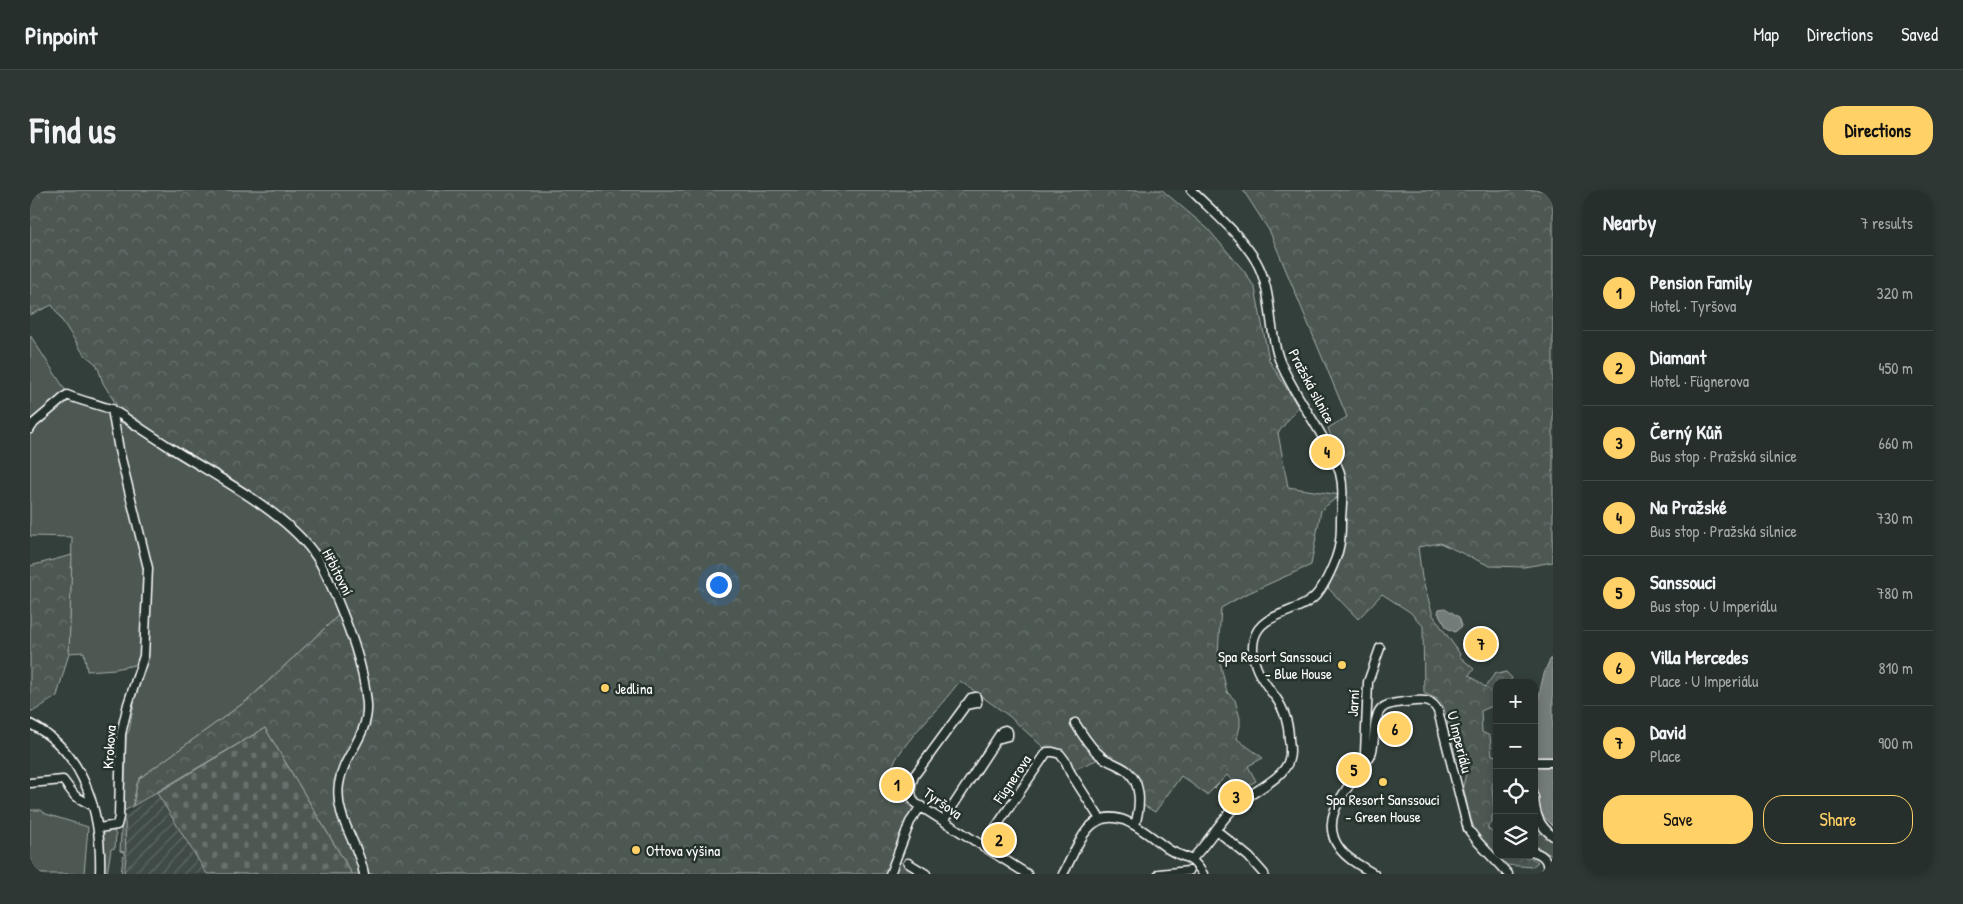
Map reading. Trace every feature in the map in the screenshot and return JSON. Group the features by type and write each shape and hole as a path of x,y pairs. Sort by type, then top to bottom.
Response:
{"street":[{"name":"Pražská silnice","path":"1191,190 1236,236 1257,263 1265,282 1274,338 1280,360 1320,430 1340,472 1342,490 1340,537 1337,556 1321,588 1305,605 1267,621 1258,629 1254,639 1253,655 1257,671 1278,700 1286,718 1290,751 1287,767 1279,776 1251,792 1236,806 1192,859"},
{"name":"Hřbitovní","path":"30,429 34,423 67,396 112,410 228,483 291,527 314,552 342,612 363,674 367,706 363,733 342,772 339,785 339,800 343,822 362,864 364,874"},
{"name":"Krokova","path":"30,724 56,742 70,756 87,787 99,828 116,825 119,817 122,728 144,656 148,568 119,450 112,410"},
{"name":"Jarní","path":"1367,761 1365,753 1368,682 1380,648"},
{"name":"U Imperiálu","path":"1374,874 1348,857 1340,849 1332,827 1332,818 1337,804 1367,761 1374,747 1378,714 1389,704 1422,700 1428,700 1434,704 1439,716 1468,829 1508,874"},
{"name":"Tyršova","path":"965,705 911,783 910,792 913,800 921,806 983,846 1015,871 1027,874"},
{"path":"1075,723 1087,742 1102,757 1128,771 1136,785 1139,802 1135,825"},
{"path":"943,821 997,739"},
{"name":"Fügnerova","path":"983,846 1047,752 1060,754 1100,819"},
{"path":"1538,762 1553,762"},
{"path":"30,783 62,780 75,796 93,806"},
{"path":"890,874 910,822 921,806"},
{"path":"1536,814 1543,829 1553,836"},
{"path":"1063,874 1088,829 1100,819 1117,817 1135,825 1170,851 1192,859 1203,874"},
{"path":"99,828 100,874"},
{"path":"1216,830 1250,857 1264,874"},
{"path":"1538,854 1546,860 1548,867 1546,874"},
{"path":"908,863 926,874"},
{"path":"1159,874 1189,872"}],"shaded area":[{"path":"1445,608 1459,617 1462,626 1455,632 1447,628 1438,613 1439,609"},
{"path":"1553,656 1553,756 1551,772 1553,826 1543,816 1538,794 1538,706 1546,668"},
{"path":"157,792 207,874 124,874 126,858 124,816"}],"green space":[{"path":"30,190 1162,190 1208,229 1244,271 1255,288 1269,360 1298,407 1278,433 1288,487 1340,495 1321,510 1311,565 1244,595 1221,608 1218,653 1227,692 1235,700 1240,718 1237,739 1263,758 1248,766 1256,781 1244,788 1236,781 1234,783 1227,775 1207,795 1181,776 1155,812 1143,805 1141,779 1101,758 1073,770 1065,754 1060,750 1043,747 1009,716 960,681 908,742 899,754 888,776 888,785 893,792 914,808 908,818 886,874 352,874 265,728 133,806 140,778 249,699 340,614 313,558 282,522 119,420 119,409 103,383 97,365 83,353 52,305 30,315"},
{"path":"1243,190 1553,190 1553,562 1524,567 1490,566 1440,543 1418,547 1422,578 1433,615 1460,654 1459,656 1474,669 1469,675 1485,687 1496,672 1499,674 1506,672 1512,678 1493,679 1493,706 1481,711 1482,732 1490,736 1493,755 1493,815 1492,823 1488,826 1488,829 1493,832 1493,851 1476,833 1470,817 1463,786 1466,773 1460,760 1456,759 1444,708 1439,700 1424,693 1423,626 1410,612 1382,594 1358,619 1328,588 1341,556 1345,535 1346,479 1328,428 1347,417 1270,232"},
{"path":"30,335 66,391 61,403 76,400 110,413 110,416 282,522 313,558 340,614 249,699 140,778 133,806 124,811 126,735 129,731 144,663 115,669 87,671 84,652 69,653 72,537 30,536"},
{"path":"72,555 69,653 57,696 34,711 30,711 30,566"},
{"path":"265,728 352,874 207,874 157,793"},
{"path":"30,810 41,810 46,814 88,827 84,874 30,874"},
{"path":"122,818 125,822 126,858 124,874 121,874 124,852 120,851"},
{"path":"106,830 114,831 116,835 115,848 111,849 107,874 103,874 102,837"},
{"path":"1544,831 1553,838 1552,855 1538,850 1538,835"},
{"path":"1500,859 1534,859 1538,862 1532,867 1506,865"},
{"path":"897,860 916,871 910,874 892,874"}],"place":[{"name":"Na Pražské","path":"1327,452"},
{"name":"David","path":"1481,644"},
{"name":"Spa Resort Sanssouci - Blue House","path":"1342,665"},
{"name":"Jedlina","path":"605,688"},
{"name":"Villa Mercedes","path":"1395,729"},
{"name":"Sanssouci","path":"1354,770"},
{"name":"Spa Resort Sanssouci - Green House","path":"1383,782"},
{"name":"Pension Family","path":"897,785"},
{"name":"Černý Kůň","path":"1236,797"},
{"name":"Diamant","path":"999,840"},
{"name":"Ottova výšina","path":"636,850"}]}
